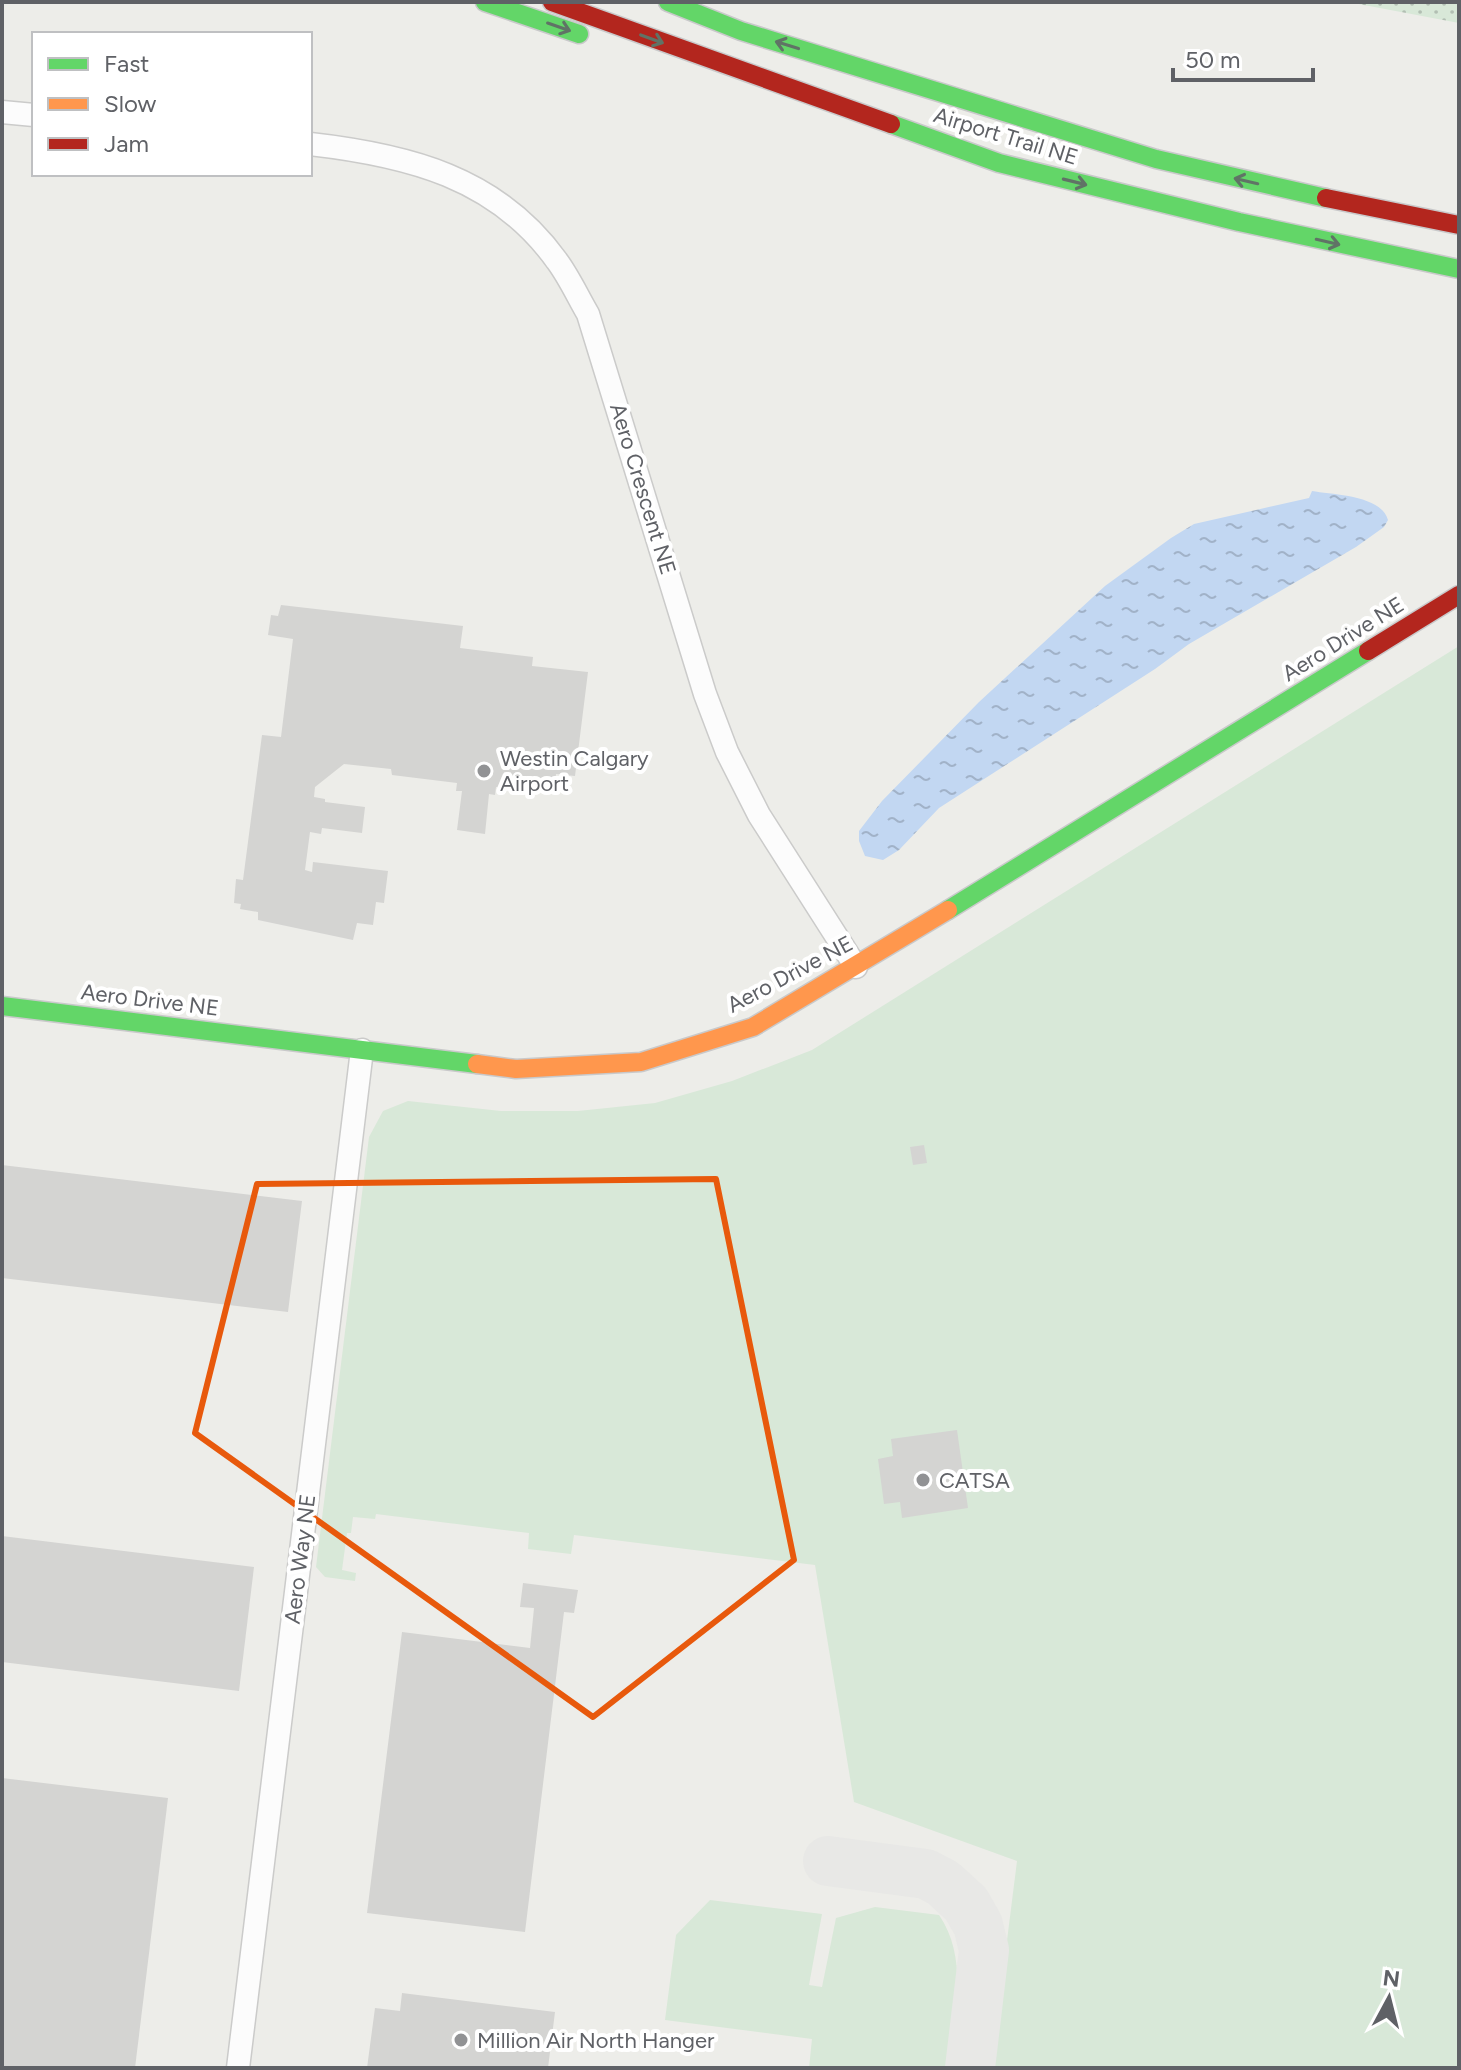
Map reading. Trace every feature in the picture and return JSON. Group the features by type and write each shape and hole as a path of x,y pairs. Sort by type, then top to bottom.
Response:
{"main road":[{"path":"485,2 596,40"},
{"name":"Airport Trail NE","path":"552,2 999,163 1239,222 1459,269"},
{"name":"Airport Trail NE","path":"668,2 741,31 1156,159 1276,188 1459,225"},
{"path":"781,25 1156,159"},
{"path":"709,78 999,163"},
{"name":"Aero Drive NE","path":"2,1006 516,1069 641,1062 753,1027 856,967 1459,595"}],"street":[{"path":"2,112 32,115"},
{"name":"Aero Crescent NE","path":"312,144 405,158 467,181 516,214 557,260 588,314 705,694 727,752 759,815 856,967"},
{"name":"Aero Way NE","path":"238,2068 362,1050"}],"highlighted area":[{"path":"716,1179 794,1560 593,1717 195,1433 257,1184"}],"green space":[{"path":"1348,2 1459,2 1459,23"},
{"path":"1459,646 1459,2068 991,2068 1017,1861 854,1802 815,1565 574,1535 571,1554 528,1549 529,1533 376,1514 375,1519 353,1517 351,1533 347,1533 342,1570 356,1573 355,1581 325,1577 316,1567 369,1137 383,1111 408,1101 501,1111 578,1111 655,1103 732,1081 812,1050"},
{"path":"710,1900 822,1914 809,1985 822,1987 836,1918 875,1907 939,1915 954,1950 957,1969 958,1989 949,2068 809,2068 812,2039 665,2020 676,1935"}],"water":[{"path":"1312,491 1367,501 1384,512 1388,520 1384,527 1356,547 1189,644 939,808 899,850 883,860 865,856 859,831 882,801 979,702 1105,586 1194,524 1309,498"}],"building":[{"name":"Westin Calgary Airport","path":"281,605 463,626 460,648 533,657 532,666 588,672 575,776 556,774 554,794 496,787 495,795 489,794 485,834 457,830 462,791 456,791 457,783 392,775 391,769 344,764 315,787 314,797 325,799 325,802 365,807 362,833 322,828 321,834 310,832 305,870 312,872 313,862 388,871 384,903 376,902 373,925 357,923 353,940 258,920 258,912 240,909 241,904 234,903 236,879 243,880 262,735 281,737 293,639 268,635 271,615 278,616"},
{"path":"924,1145 927,1163 913,1165 910,1147"},
{"path":"2,1165 302,1201 288,1312 2,1278"},
{"name":"CATSA","path":"957,1430 968,1508 902,1518 900,1502 884,1504 878,1459 893,1456 891,1439"},
{"path":"2,1536 254,1567 239,1691 2,1662"},
{"path":"523,1583 578,1590 574,1613 564,1612 525,1932 367,1913 402,1632 530,1648 534,1608 520,1607"},
{"path":"2,1778 168,1798 135,2068 2,2068"},
{"name":"Million Air North Hanger","path":"402,1993 555,2012 548,2068 367,2068 375,2008 400,2011"}],"taxiway":[{"path":"828,1861 926,1874 943,1883 966,1904 978,1925 984,1950 970,2068"}],"traffic: fast":[{"path":"485,2 579,34"},
{"path":"668,2 741,31 1156,159 1326,198"},
{"path":"891,124 999,163 1239,222 1459,269"},
{"path":"948,910 1368,651"},
{"path":"2,1006 477,1064"}],"traffic: slow":[{"path":"477,1064 516,1069 641,1062 753,1027 948,910"}],"traffic: jam":[{"path":"552,2 891,124"},
{"path":"1326,198 1459,225"},
{"path":"1368,651 1459,595"}],"place":[{"name":"Westin Calgary Airport","path":"484,771"},
{"name":"CATSA","path":"923,1480"},
{"name":"Million Air North Hanger","path":"461,2040"}]}
